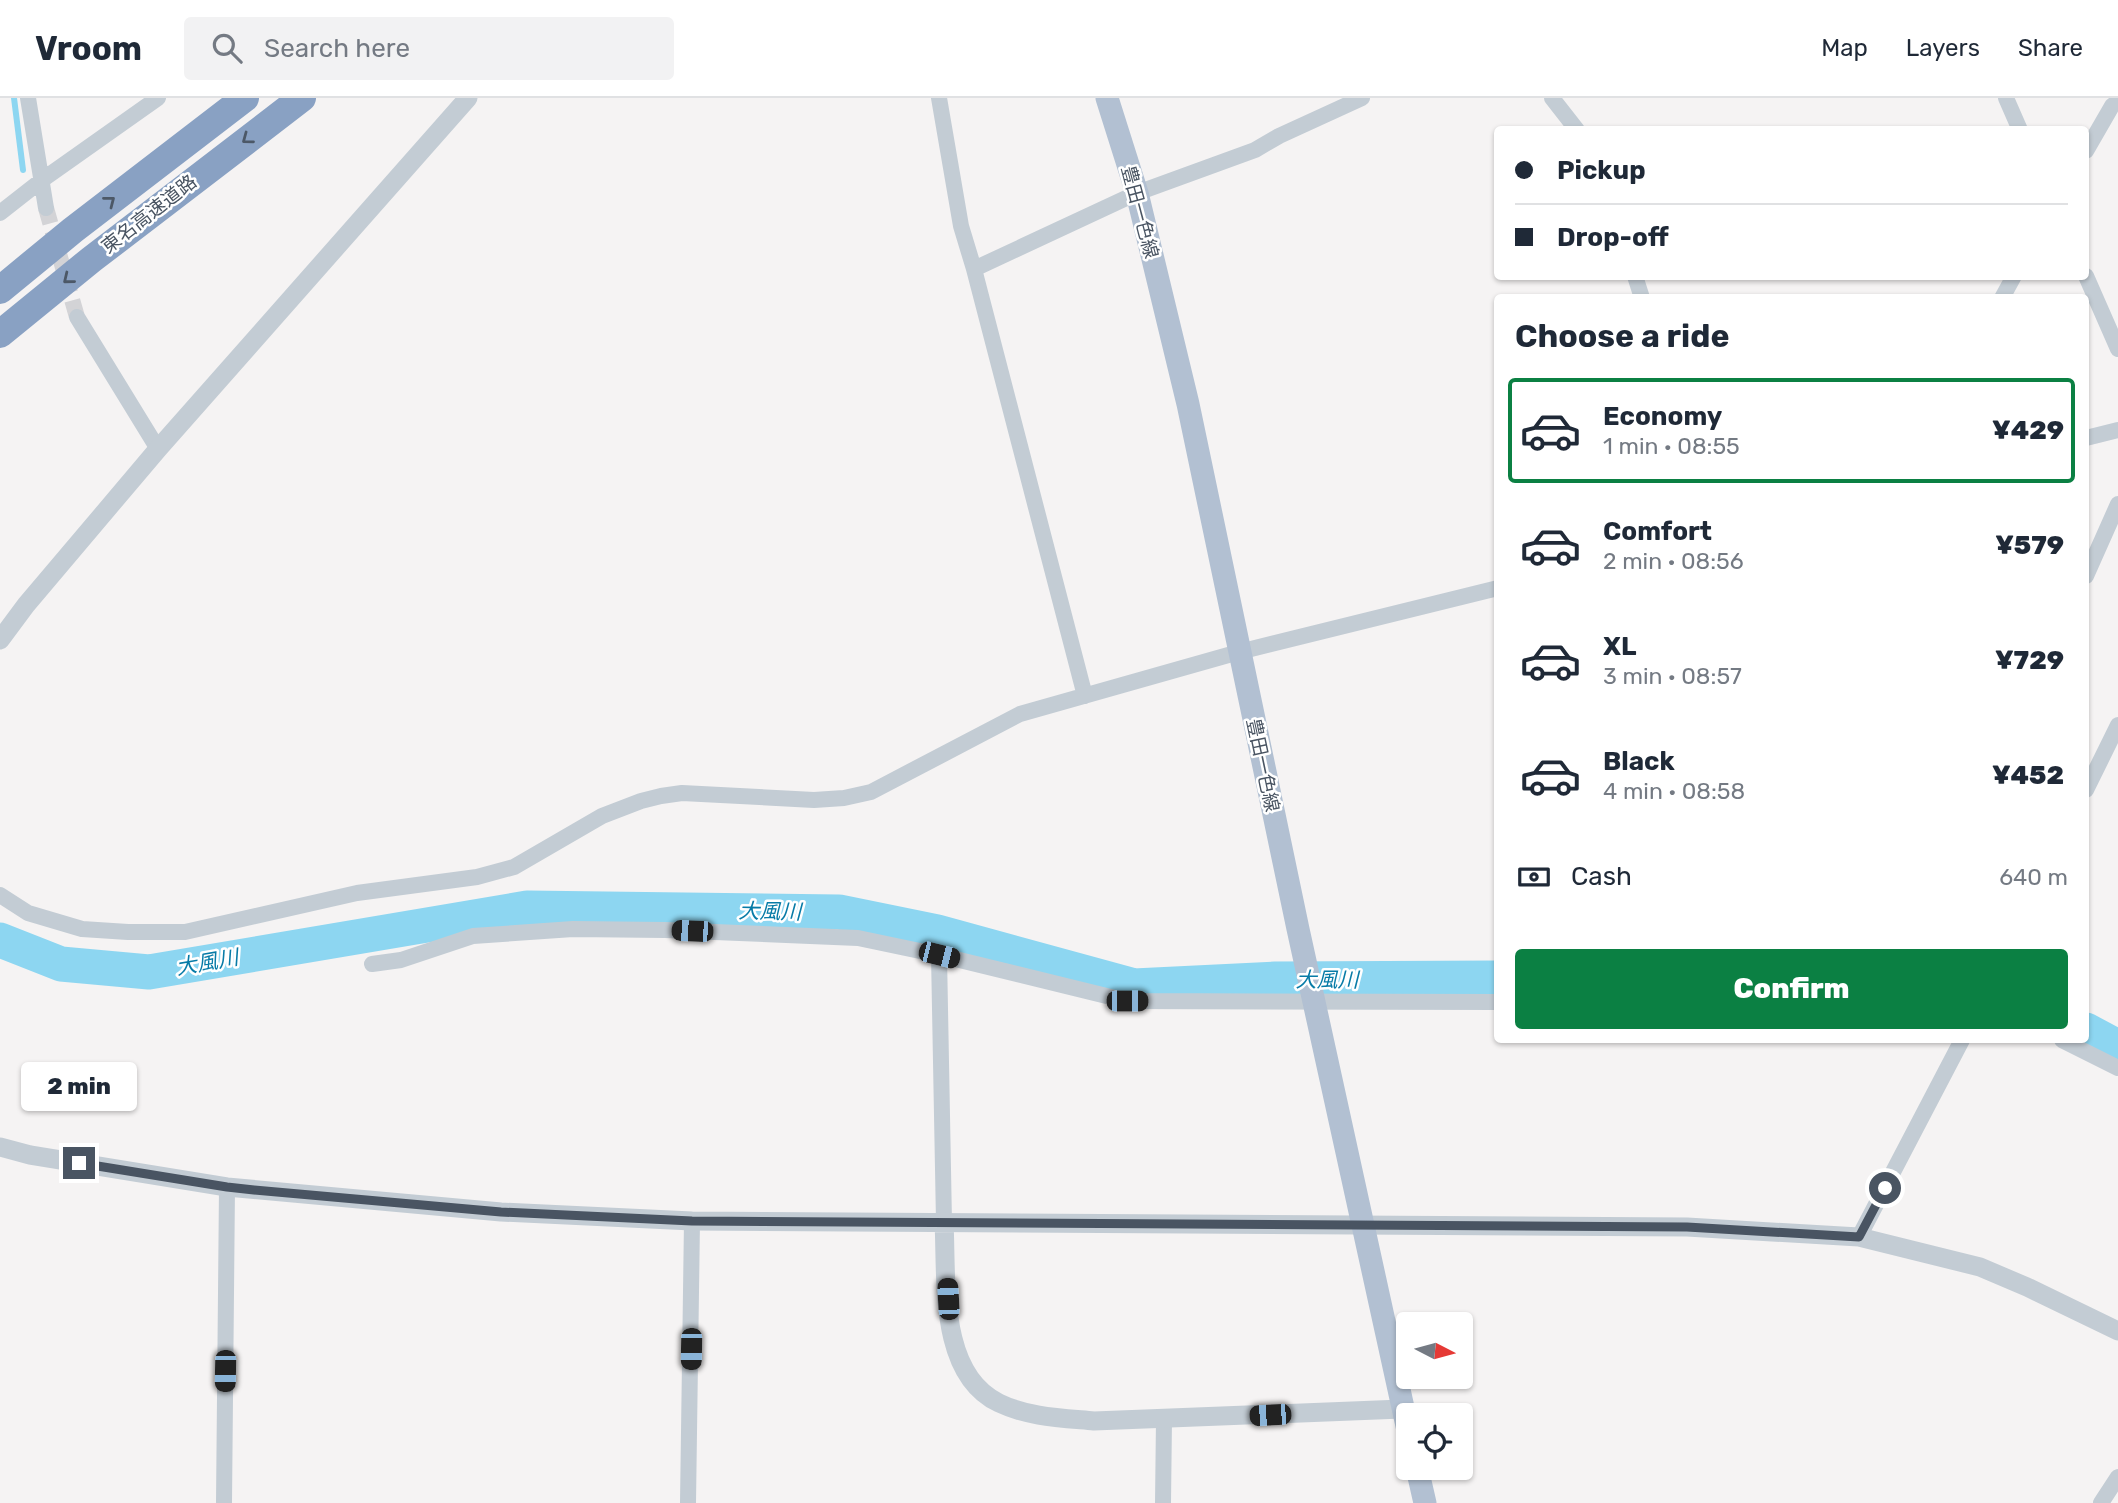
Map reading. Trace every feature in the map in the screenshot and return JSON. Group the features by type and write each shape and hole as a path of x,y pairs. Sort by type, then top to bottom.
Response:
{"highway":[{"name":"東名高速道路","path":"0,290 73,230 245,98"},
{"name":"東名高速道路","path":"0,334 302,98"}],"main road":[{"name":"豊田一色線","path":"1107,98 1137,193 1188,404 1401,1403"},
{"path":"1420,1480 1425,1503"}],"street":[{"path":"28,98 46,208"},
{"path":"0,213 158,98"},
{"path":"0,640 26,605 158,449 468,98"},
{"path":"939,98 961,226 1085,696"},
{"path":"974,269 1137,193 1255,150 1362,98"},
{"path":"1552,98 1574,126"},
{"path":"2006,98 2019,126"},
{"path":"2089,146 2112,104"},
{"path":"2088,280 2118,349"},
{"path":"77,317 158,449"},
{"path":"2089,437 2118,430"},
{"path":"2089,569 2118,504"},
{"path":"0,895 27,914 82,929 185,932 357,893 477,877 514,867 602,816 641,801 682,793 814,800 844,798 871,792 1020,714 1239,652 1494,589"},
{"path":"2089,784 2118,725"},
{"path":"372,964 401,960 474,936 573,929 665,930 858,938 1127,1001 1494,1002"},
{"path":"939,955 944,1222 949,1325 964,1370 982,1393 1021,1411 1048,1417 1094,1421 1396,1409"},
{"path":"1859,1237 1960,1043"},
{"path":"2068,1043 2118,1068"},
{"path":"0,1147 227,1187 501,1212 692,1221 1687,1227 1859,1237 1980,1267 2118,1331"},
{"path":"224,1503 227,1187"},
{"path":"688,1503 692,1221"},
{"path":"1163,1503 1164,1419"},
{"path":"2101,1503 2118,1477"}],"waterway":[{"path":"14,98 23,170"},
{"name":"大風川","path":"0,940 61,964 149,972 527,908 839,912 937,932 1134,986 1275,979 1494,978"},
{"name":"大風川","path":"2089,1032 2118,1047"}],"tunnel":[{"path":"46,208 77,317"}],"route":[{"path":"79,1163 254,1190 501,1212 692,1221 1687,1227 1859,1237 1885,1188"}]}
